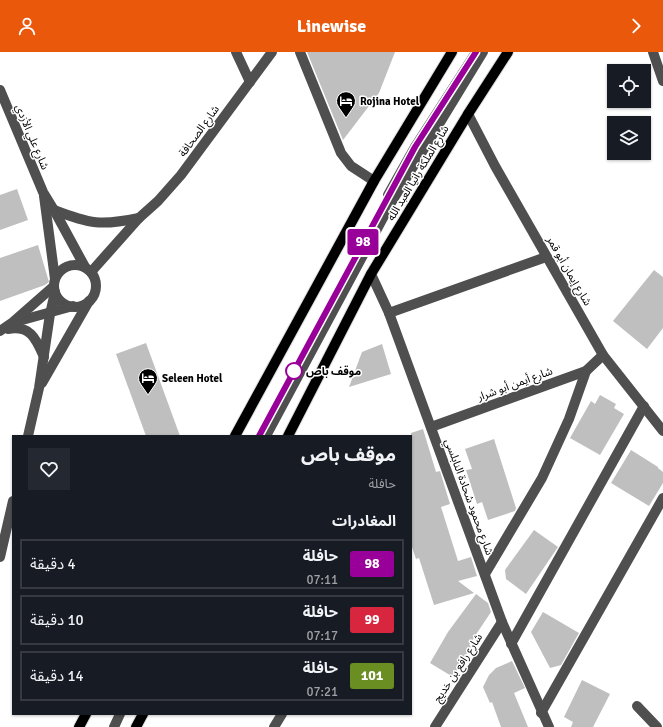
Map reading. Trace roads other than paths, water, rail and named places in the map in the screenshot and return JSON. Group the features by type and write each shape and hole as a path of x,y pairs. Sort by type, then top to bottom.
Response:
{"main road":[{"path":"236,435 374,180 452,52"},
{"name":"شارع الملكة رانيا العبد الله","path":"289,435 371,274 468,114 508,53"},
{"path":"79,727 85,715"},
{"path":"136,727 142,715"}],"street":[{"path":"236,52 250,82"},
{"name":"شارع الصحافة","path":"88,270 139,218 158,201 181,175 272,52"},
{"path":"300,52 341,153 351,166 374,180"},
{"path":"260,435 415,147 476,52"},
{"path":"267,435 391,203 483,52"},
{"path":"653,52 663,81"},
{"name":"شارع علي الأزدي","path":"0,90 43,192 88,270"},
{"name":"شارع إيمان أبو قمر","path":"468,114 546,256 603,355 663,431"},
{"name":"شارع علي الأزدي","path":"43,192 55,286"},
{"path":"54,210 91,223 107,224 139,218"},
{"path":"389,313 546,256"},
{"path":"28,435 39,388 55,286 64,268 71,265 88,270 96,286 90,300 39,388"},
{"name":"شارع محمود شحادة النابلسي","path":"371,274 389,313 502,622 541,713 549,727"},
{"path":"55,286 64,304 73,306"},
{"path":"1,330 13,322 55,286"},
{"path":"13,322 82,305 90,300"},
{"path":"1,330 22,328 27,330 39,345 44,358"},
{"name":"شارع أيمن أبو شرار","path":"430,427 586,371 603,355"},
{"path":"485,574 542,478 569,419 586,371"},
{"path":"512,644 644,406"},
{"path":"541,713 663,498"},
{"path":"0,557 2,535 12,504"},
{"name":"شارع رافع بن خديج","path":"435,727 502,622"},
{"path":"637,706 656,727"},
{"path":"106,727 112,715"},
{"path":"114,727 120,715"},
{"path":"274,727 281,715"}],"place":[{"name":"Rojina Hotel","path":"346,118"},
{"name":"موقف باص","path":"294,371"},
{"name":"Seleen Hotel","path":"148,395"}]}
